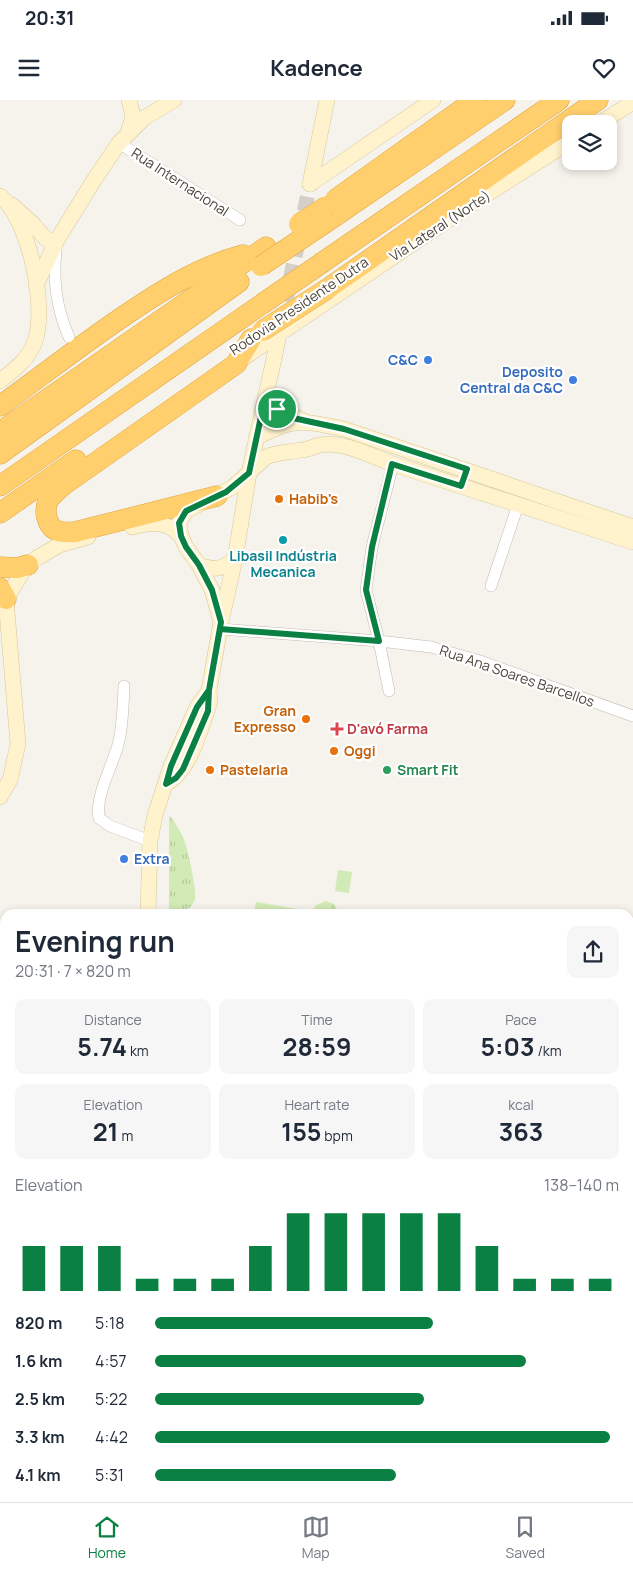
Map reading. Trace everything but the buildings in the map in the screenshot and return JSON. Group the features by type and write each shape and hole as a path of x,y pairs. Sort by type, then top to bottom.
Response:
{"highway":[{"path":"326,214 474,100"},
{"path":"0,432 262,255 505,100"},
{"name":"Rodovia Presidente Dutra","path":"0,486 559,100"},
{"path":"423,194 433,193 575,100"},
{"name":"Rodovia Presidente Dutra","path":"0,513 264,337 327,289 598,100"},
{"path":"0,406 102,331 184,279 219,263 262,255"},
{"path":"0,454 262,255"},
{"path":"217,496 75,532 56,530 49,525 46,508 52,495 65,484 236,364 264,337"},
{"path":"0,567 16,568 28,564"}],"street":[{"path":"327,100 310,184 433,100"},
{"path":"130,101 145,107 169,104"},
{"path":"124,138 134,116 130,101"},
{"path":"36,285 57,240 94,180 124,138 144,118 169,104"},
{"path":"613,115 628,105"},
{"name":"Rua Internacional","path":"124,138 240,220"},
{"name":"Via Lateral (Norte)","path":"236,364 474,203 562,147"},
{"path":"2,197 26,217 46,239 53,242 57,240"},
{"path":"0,381 19,366 36,339 38,309 36,285 27,240 2,197"},
{"path":"57,240 54,267 55,293 61,319 69,337"},
{"path":"148,909 150,841 155,815 171,766 197,707 209,690 235,559 249,473 265,398 264,337"},
{"path":"265,398 284,414 305,421 344,429 467,469 633,527"},
{"path":"256,438 282,425 305,421"},
{"path":"340,446 344,429"},
{"path":"221,625 212,590 199,565 186,547 181,536 179,523 186,511 233,487 260,461 272,454 306,450 320,445 340,446 633,542"},
{"path":"389,691 366,590 372,547 392,464"},
{"path":"461,486 467,469"},
{"path":"490,586 518,505"},
{"path":"0,797 10,780 18,744 3,593 16,581 28,564 59,545 143,524 165,524 181,536"},
{"path":"199,565 212,569 223,568 235,559"},
{"name":"Rua Ana Soares Barcellos","path":"221,625 431,647 455,653 633,716"},
{"path":"124,686 118,746 98,804 99,818 110,826 150,841"}],"green space":[{"path":"169,815 185,842 194,880 195,899 191,906 186,909 169,909"},
{"path":"338,870 352,872 349,893 335,891"},
{"path":"326,901 334,904 336,909 314,909 316,905"},
{"path":"256,902 298,909 255,909"}],"tunnel":[{"path":"281,324 310,184"}],"place":[{"name":"C&C","path":"428,360"},
{"name":"Deposito Central da C&C","path":"573,380"},
{"name":"Habib's","path":"279,499"},
{"name":"Libasil Indústria Mecanica","path":"283,540"},
{"name":"Gran Expresso","path":"306,719"},
{"name":"D'avó Farma","path":"337,729"},
{"name":"Oggi","path":"334,751"},
{"name":"Pastelaria","path":"210,770"},
{"name":"Smart Fit","path":"387,770"},
{"name":"Extra","path":"124,859"}],"route":[{"path":"277,409 265,398 249,473 226,492 186,511 179,523 181,536 186,547 199,565 206,582 212,590 221,622 209,690 197,707 171,766 166,784 176,778 183,769 208,711 210,701 209,690 220,629 379,641 367,600 366,590 372,547 392,464 461,486 467,469 344,429 293,418 277,409"}]}
